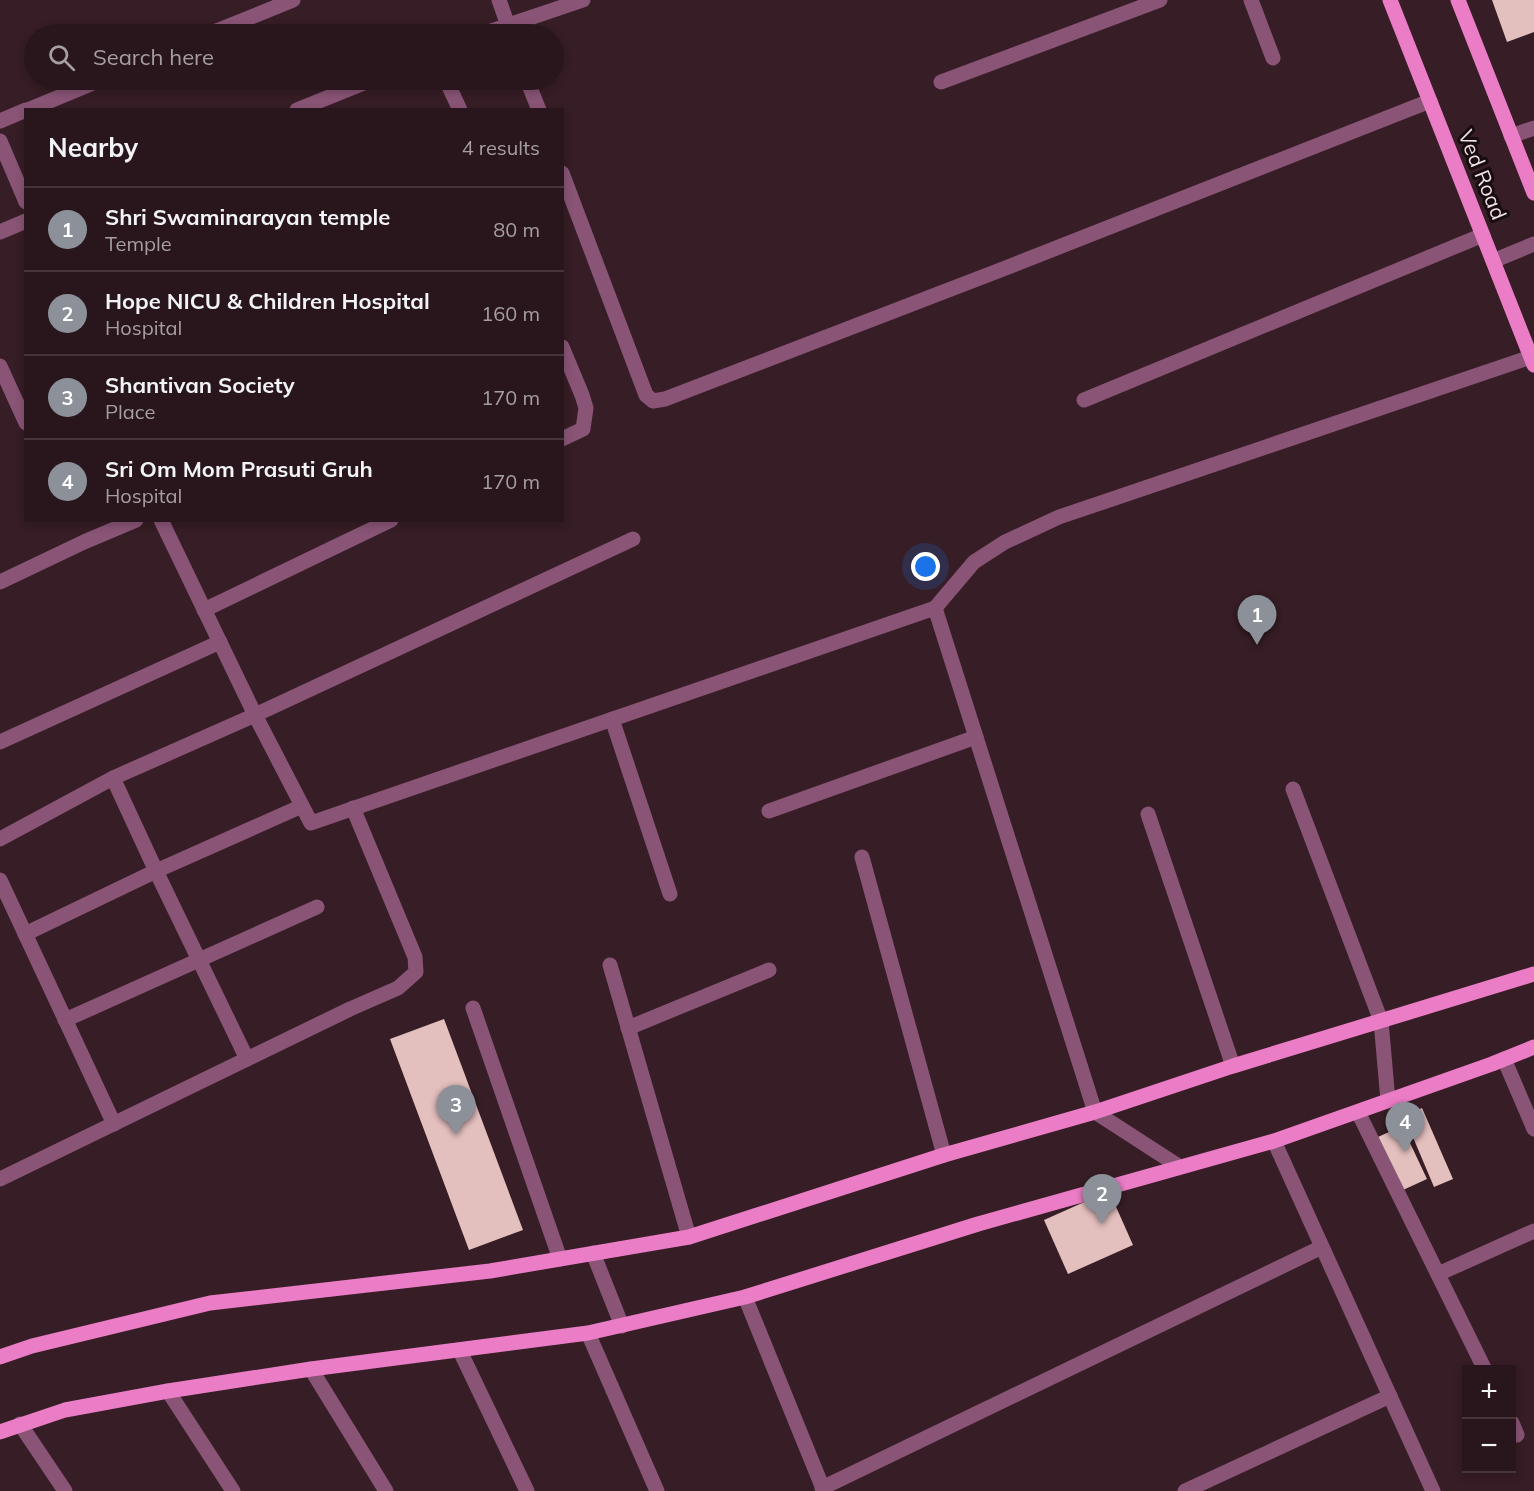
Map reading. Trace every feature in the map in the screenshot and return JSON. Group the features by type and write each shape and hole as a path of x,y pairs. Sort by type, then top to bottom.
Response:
{"main road":[{"name":"Ved Road","path":"1390,0 1532,361"},
{"name":"Ved Road","path":"1458,0 1534,193"},
{"path":"0,1357 32,1346 210,1302 490,1271 689,1237 944,1155 1095,1112 1233,1066 1534,974"},
{"path":"0,1432 65,1410 168,1391 311,1369 588,1333 745,1297 978,1224 1274,1141 1534,1047"}],"street":[{"path":"234,24 293,0"},
{"path":"499,0 507,24"},
{"path":"524,24 583,0"},
{"path":"941,82 1160,0"},
{"path":"1251,0 1273,58"},
{"path":"32,108 76,90"},
{"path":"302,108 346,90"},
{"path":"451,90 459,108"},
{"path":"532,90 538,108"},
{"path":"564,178 646,395 653,401 665,399 1003,269 1430,101"},
{"path":"0,121 24,111"},
{"path":"1511,136 1534,128"},
{"path":"0,141 24,197"},
{"path":"0,232 24,222"},
{"path":"1084,400 1483,235"},
{"path":"1493,261 1534,244"},
{"path":"564,352 586,408 583,429 564,438"},
{"path":"162,522 310,823 935,608 974,562 1005,542 1059,517 1532,361"},
{"path":"0,366 24,419"},
{"path":"0,582 131,522"},
{"path":"204,610 387,522"},
{"path":"0,839 113,778 255,715 633,539"},
{"path":"935,608 1095,1112 1180,1167"},
{"path":"0,742 220,642"},
{"path":"612,719 670,894"},
{"path":"769,811 976,737"},
{"path":"113,778 247,1059"},
{"path":"1293,789 1381,1021 1388,1101"},
{"path":"25,934 302,806"},
{"path":"0,1179 350,1009 398,988 416,972 415,957 353,808"},
{"path":"1148,814 1233,1066"},
{"path":"862,857 944,1155"},
{"path":"0,880 114,1124"},
{"path":"65,1020 317,907"},
{"path":"610,965 689,1237"},
{"path":"628,1028 769,970"},
{"path":"473,1008 560,1259"},
{"path":"1504,1059 1534,1129"},
{"path":"1358,1112 1483,1365"},
{"path":"1274,1141 1432,1491"},
{"path":"1438,1274 1534,1231"},
{"path":"745,1297 823,1490 1322,1247"},
{"path":"593,1253 622,1326"},
{"path":"588,1333 657,1491"},
{"path":"460,1351 527,1491"},
{"path":"311,1369 386,1491"},
{"path":"168,1391 234,1491"},
{"path":"1185,1491 1390,1396"},
{"path":"20,1424 65,1491"}],"building":[{"path":"1492,0 1534,0 1534,32 1507,42"},
{"path":"444,1019 523,1230 469,1250 390,1039"},
{"path":"1422,1108 1453,1179 1434,1187 1404,1116"},
{"path":"1402,1126 1427,1179 1403,1190 1378,1137"},
{"path":"1109,1191 1133,1245 1068,1274 1044,1220"}],"place":[{"name":"Shri Swaminarayan temple","path":"1257,645"},
{"name":"Shantivan Society","path":"456,1135"},
{"name":"Sri Om Mom Prasuti Gruh","path":"1405,1152"},
{"name":"Hope NICU & Children Hospital","path":"1102,1224"}]}
